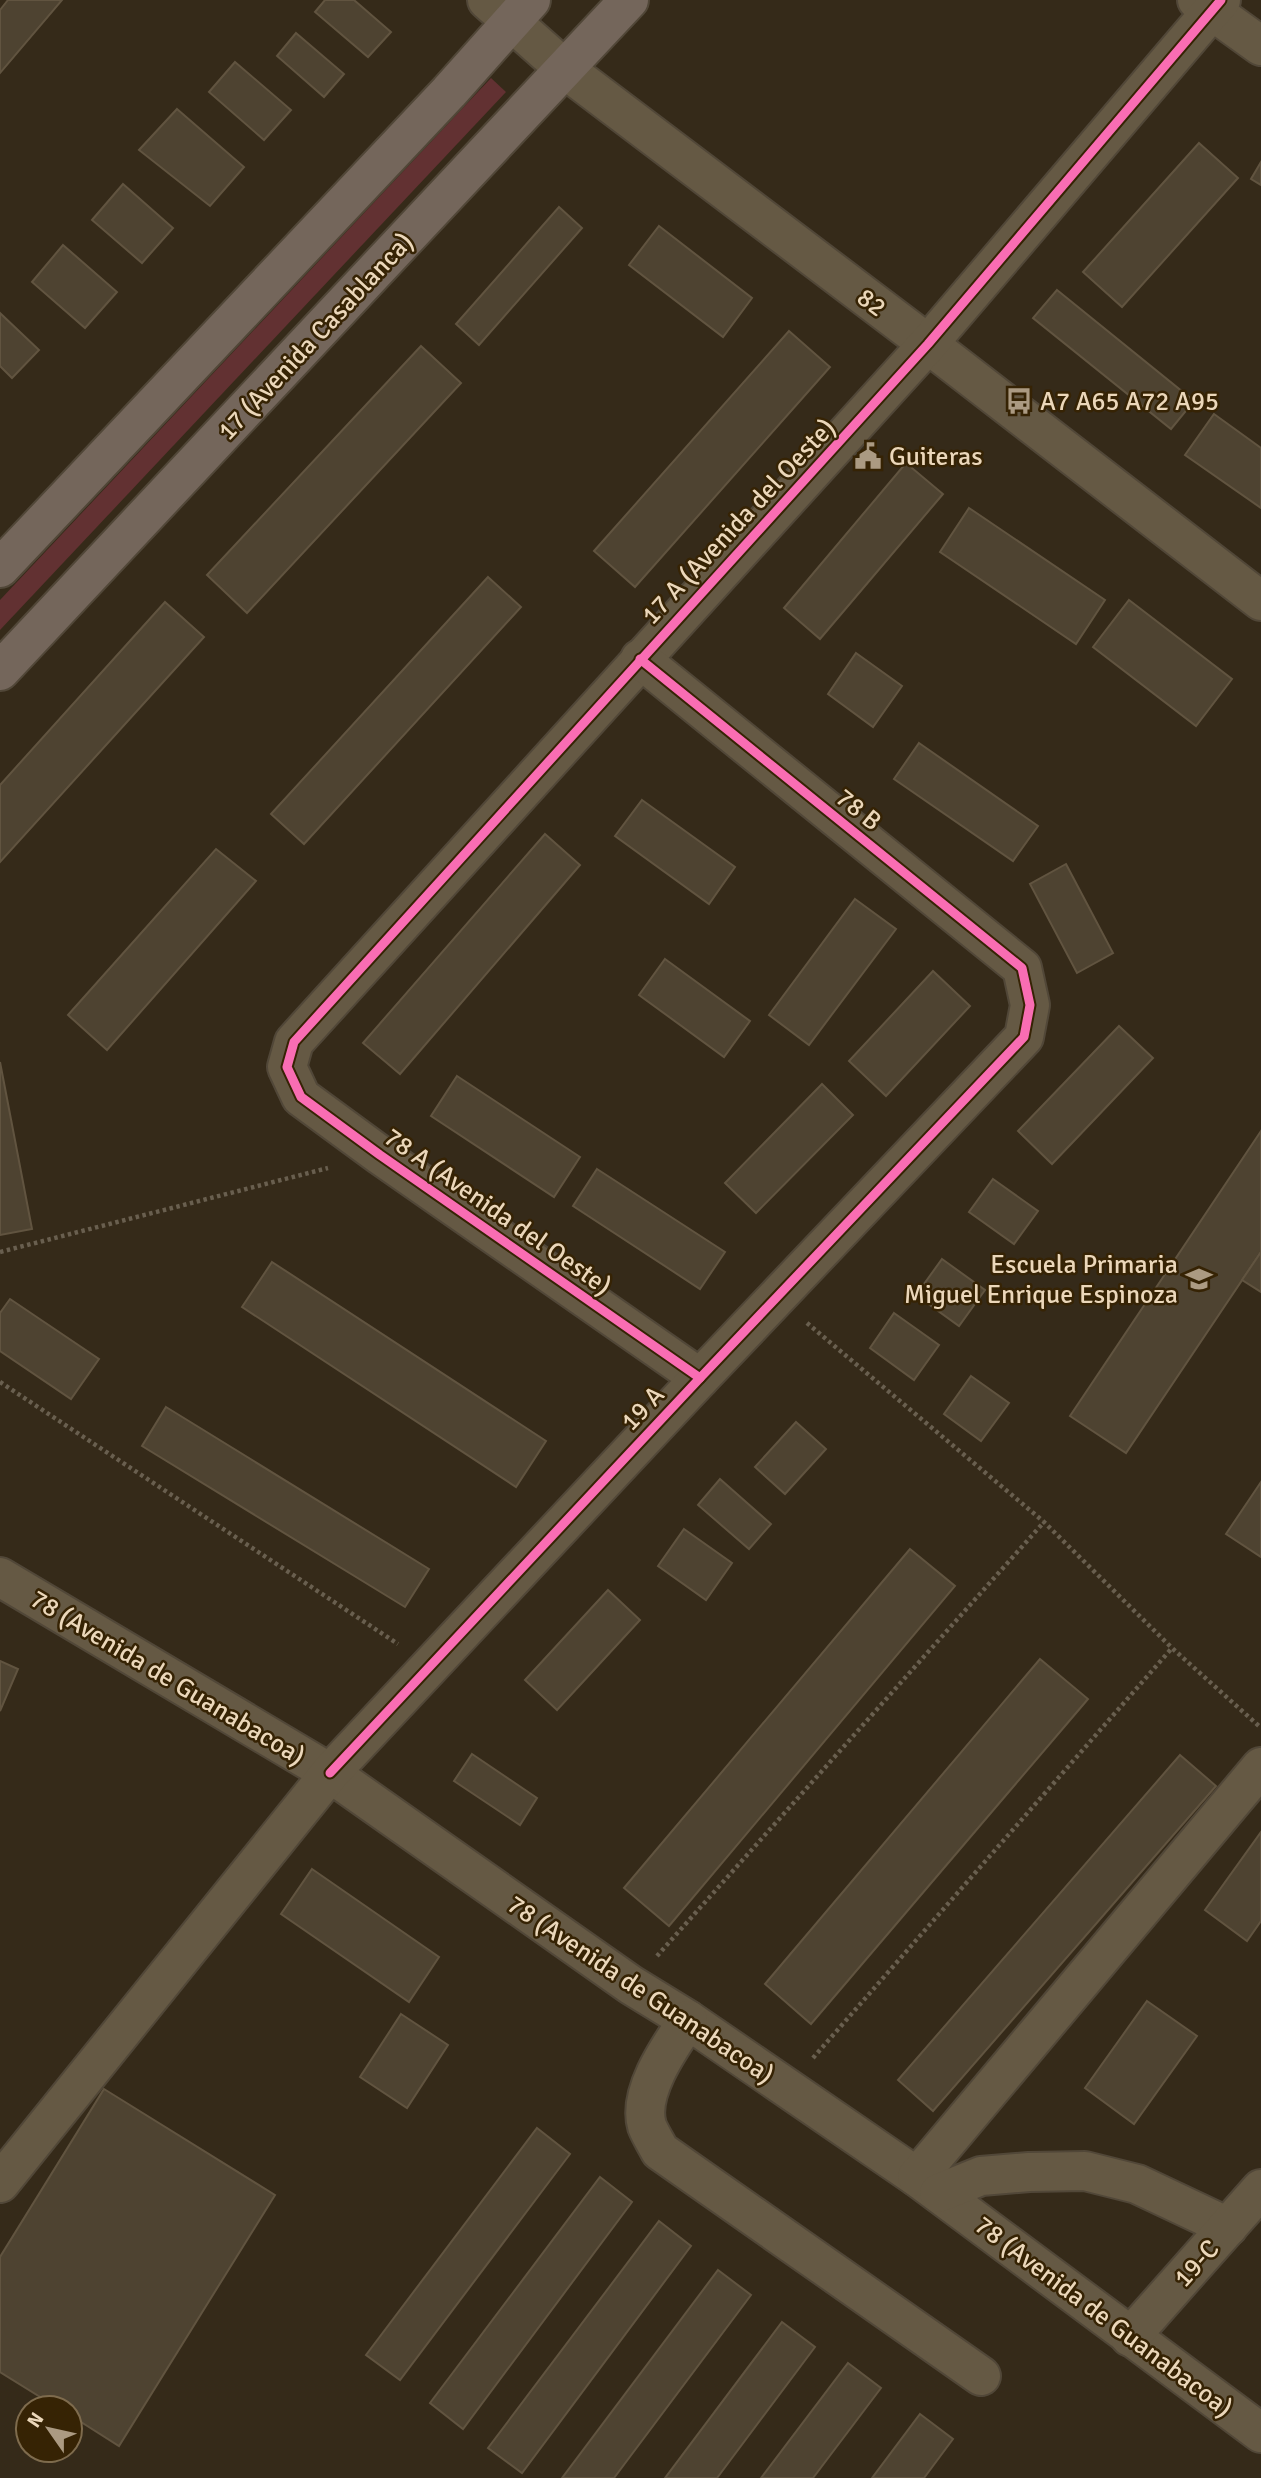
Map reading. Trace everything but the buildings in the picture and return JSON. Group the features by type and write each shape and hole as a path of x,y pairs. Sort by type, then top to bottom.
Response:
{"main road":[{"name":"17 (Avenida Casablanca)","path":"0,671 629,0"},
{"path":"0,568 449,92 510,7"}],"street":[{"path":"1210,4 1261,46"},
{"name":"17 A (Avenida del Oeste)","path":"287,1067 293,1042 928,344 1210,4"},
{"name":"82","path":"510,7 566,70 1261,601"},
{"name":"78 B","path":"640,659 1022,968 1030,1005"},
{"name":"19 A","path":"0,2183 330,1773 699,1378 1024,1037 1030,1005"},
{"name":"78 A (Avenida del Oeste)","path":"287,1067 301,1097 699,1378"},
{"name":"78 (Avenida de Guanabacoa)","path":"0,1577 330,1773 631,1985 688,2020 928,2185 1261,2433"},
{"path":"928,2185 1261,1767"},
{"path":"688,2020 660,2060 648,2098 646,2124 660,2151 981,2376"},
{"path":"928,2185 981,2176 1029,2172 1085,2172 1137,2184 1228,2227"},
{"name":"19-C","path":"1130,2337 1261,2189"}],"path":[{"path":"0,1252 380,1155"},
{"path":"776,1298 1044,1522 1172,1648 1261,1728"},
{"path":"0,1382 431,1666"},
{"path":"631,1985 1044,1522"},
{"path":"787,2088 1172,1648"}],"shaded area":[{"path":"491,78 506,92 0,630 0,600"}],"cycle path":[{"path":"700,1378 301,1097 287,1067 294,1042 928,344 1221,0"},
{"path":"330,1773 1024,1037 1030,1005 1022,968 640,659"}],"place":[{"name":"A7 A65 A72 A95","path":"1019,401"},
{"name":"Guiteras","path":"868,456"},
{"name":"Escuela Primaria Miguel Enrique Espinoza","path":"1199,1279"}]}
